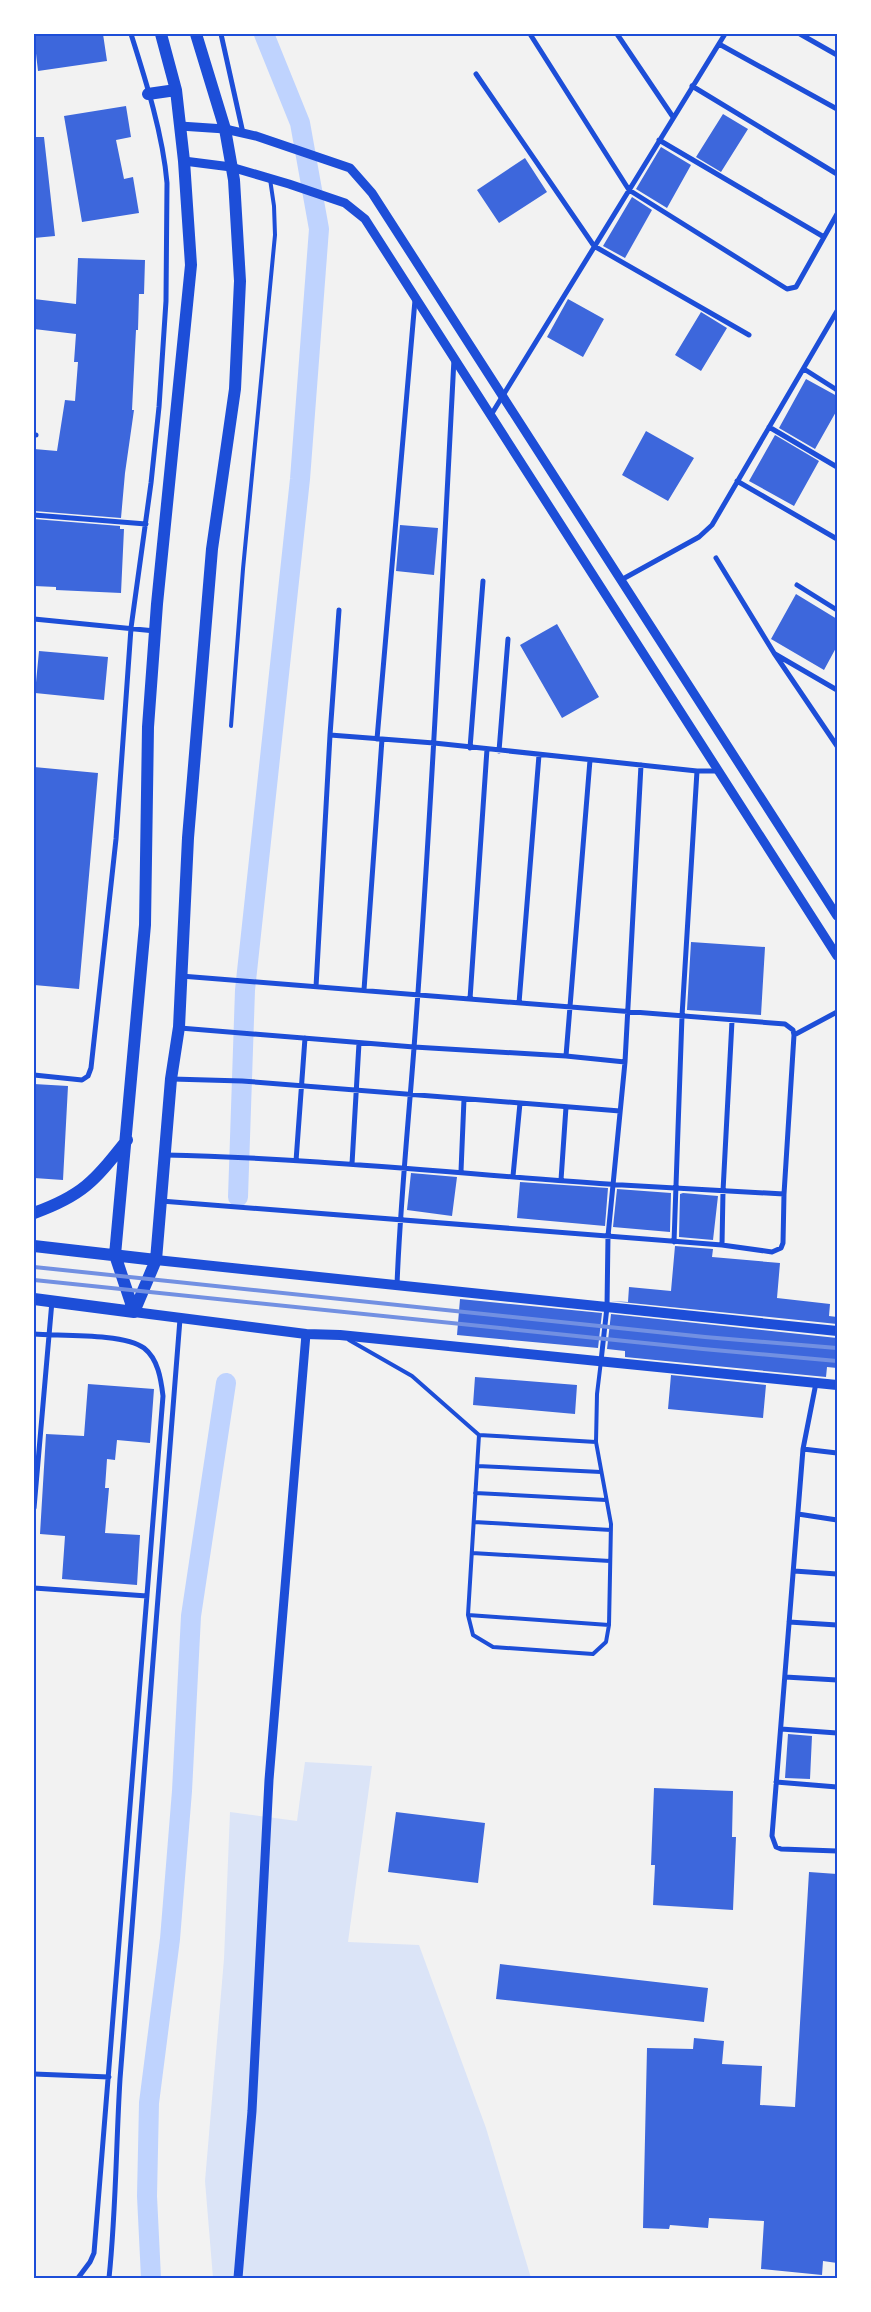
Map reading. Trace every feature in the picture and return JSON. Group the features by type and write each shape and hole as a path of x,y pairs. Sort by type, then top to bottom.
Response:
{"main road":[{"path":"134,1312 115,1255 127,1140 145,925 148,727 155,631 192,265 184,161 176,90 161,34"},
{"path":"134,1312 156,1260 172,1079 179,1028 188,838 212,549 235,389 240,281 231,167 225,129 196,34"},
{"path":"148,94 176,90"},
{"path":"34,1213 81,1192 99,1176 127,1140"},
{"path":"34,1246 837,1331"},
{"path":"34,1300 306,1334 340,1335 837,1385"}],"street":[{"path":"34,1075 82,1080 88,1076 91,1068 116,839 131,628 146,524 159,407 168,242 166,166 131,34"},
{"path":"221,34 243,133"},
{"path":"530,34 628,190 790,290 796,287 837,214"},
{"path":"617,34 673,116"},
{"path":"491,415 725,34"},
{"path":"800,34 837,55"},
{"path":"719,44 837,109"},
{"path":"476,74 594,246 749,335"},
{"path":"692,86 837,174"},
{"path":"180,126 225,129 243,133 350,168 372,192 837,916"},
{"path":"659,140 824,237"},
{"path":"184,161 231,167 289,184 345,203 365,219 837,956"},
{"path":"364,990 380,739 416,297"},
{"path":"621,580 706,532 837,313"},
{"path":"397,1284 403,1166 414,1048 434,743 454,357"},
{"path":"804,368 837,390"},
{"path":"769,427 837,466"},
{"path":"738,481 837,539"},
{"path":"34,515 146,524"},
{"path":"716,558 774,653 837,746"},
{"path":"470,748 483,581"},
{"path":"797,585 837,610"},
{"path":"316,986 339,610"},
{"path":"34,619 155,631"},
{"path":"499,751 508,639"},
{"path":"774,653 837,690"},
{"path":"330,735 434,743 696,771 719,771"},
{"path":"470,999 487,749"},
{"path":"519,1003 539,754"},
{"path":"566,1056 590,760"},
{"path":"601,1361 607,1307 608,1236 628,1013 641,765"},
{"path":"674,1242 682,1016 696,771"},
{"path":"161,1201 777,1251 783,1243 784,1194 794,1035 793,1030 785,1024 180,976"},
{"path":"794,1035 837,1012"},
{"path":"722,1246 732,1021"},
{"path":"179,1028 414,1048 566,1056 624,1062"},
{"path":"296,1161 303,1088 305,1038"},
{"path":"352,1164 359,1043"},
{"path":"172,1079 242,1081 303,1088 620,1111"},
{"path":"461,1171 464,1099"},
{"path":"513,1176 520,1103"},
{"path":"560,1180 566,1106"},
{"path":"165,1155 240,1156 296,1161 403,1166 613,1184 784,1194"},
{"path":"34,1508 52,1301"},
{"path":"109,2278 114,2236 115,2160 120,2079 180,1318"},
{"path":"34,1334 100,1337 136,1344 145,1348 157,1366 161,1378 163,1396 94,2253 78,2278"},
{"path":"238,2278 252,2110 269,1780 306,1334"},
{"path":"816,1383 803,1449 772,1836 776,1847 837,1851"},
{"path":"803,1449 837,1453"},
{"path":"798,1514 837,1520"},
{"path":"794,1571 837,1574"},
{"path":"34,1588 147,1596"},
{"path":"789,1622 837,1625"},
{"path":"785,1677 837,1680"},
{"path":"780,1729 837,1733"},
{"path":"776,1782 837,1787"},
{"path":"34,2074 109,2077"}],"lane":[{"path":"231,726 242,569 274,235 274,206 270,179"},
{"path":"340,1335 412,1376 479,1435 596,1442"},
{"path":"479,1435 468,1615 473,1635 493,1647 592,1654 606,1642 609,1624 611,1530 596,1442 597,1394 601,1361"},
{"path":"477,1466 601,1472"},
{"path":"475,1493 606,1500"},
{"path":"474,1522 611,1530"},
{"path":"472,1552 610,1561"},
{"path":"468,1615 609,1624"}],"shaded area":[{"path":"305,1762 372,1766 348,1942 419,1945 486,2128 531,2278 213,2278 205,2181 224,1959 230,1812 297,1821"}],"building":[{"path":"48,34 103,34 107,61 38,71 34,36"},
{"path":"126,106 131,137 116,140 124,179 133,177 139,213 82,222 64,116"},
{"path":"723,114 748,129 721,172 696,157"},
{"path":"34,137 44,137 55,236 34,238"},
{"path":"661,147 691,165 667,208 636,189"},
{"path":"525,158 547,192 499,223 477,190"},
{"path":"632,197 652,210 625,258 603,246"},
{"path":"78,258 145,260 144,294 139,294 138,330 136,330 132,410 134,410 121,518 34,511 34,449 57,451 65,400 75,401 78,362 74,362 76,334 34,329 34,299 76,304"},
{"path":"568,299 604,319 583,357 547,337"},
{"path":"701,312 727,328 701,371 675,355"},
{"path":"806,379 837,396 837,410 815,449 779,428"},
{"path":"646,431 694,458 668,501 622,475"},
{"path":"775,435 819,461 794,506 749,481"},
{"path":"34,519 120,526 120,529 124,529 121,593 56,590 56,587 34,586"},
{"path":"400,525 438,528 434,575 396,571"},
{"path":"796,594 837,619 837,646 824,670 771,639"},
{"path":"557,624 599,697 562,718 520,645"},
{"path":"39,651 108,657 104,700 35,693"},
{"path":"34,767 98,773 79,989 34,985"},
{"path":"691,942 765,947 761,1015 687,1010"},
{"path":"34,1084 68,1086 63,1180 34,1178"},
{"path":"411,1173 457,1177 452,1216 407,1210"},
{"path":"520,1182 608,1188 605,1226 517,1218"},
{"path":"617,1189 671,1193 670,1232 613,1227"},
{"path":"680,1194 718,1196 713,1240 679,1237"},
{"path":"675,1246 713,1249 712,1257 780,1263 777,1298 830,1304 829,1316 837,1317 837,1324 611,1301 628,1302 629,1287 671,1291"},
{"path":"460,1299 602,1313 598,1348 457,1335"},
{"path":"611,1314 837,1338 837,1368 827,1367 826,1377 625,1357 625,1351 607,1349"},
{"path":"671,1375 766,1385 763,1418 668,1409"},
{"path":"475,1377 577,1385 575,1414 473,1405"},
{"path":"88,1384 154,1389 150,1443 117,1440 115,1460 107,1459 105,1488 109,1488 105,1533 140,1535 137,1585 62,1579 65,1536 40,1534 46,1434 84,1436"},
{"path":"788,1734 812,1736 810,1779 785,1778"},
{"path":"654,1788 733,1791 732,1837 736,1837 733,1910 653,1905 655,1865 651,1865"},
{"path":"396,1812 485,1823 478,1883 388,1872"},
{"path":"809,1872 837,1874 837,2263 823,2261 822,2275 761,2269 764,2221 709,2218 708,2228 670,2225 669,2229 643,2228 647,2048 693,2049 694,2038 724,2041 722,2064 762,2066 760,2105 795,2107"},
{"path":"500,1964 708,1988 704,2022 496,1999"}],"waterway":[{"path":"238,1197 245,990 300,479 319,229 300,123 264,34"},
{"path":"151,2278 147,2196 149,2103 170,1939 182,1791 191,1616 226,1383"}],"railway":[{"path":"34,1267 705,1337 837,1348"},
{"path":"34,1280 703,1349 837,1361"}]}
